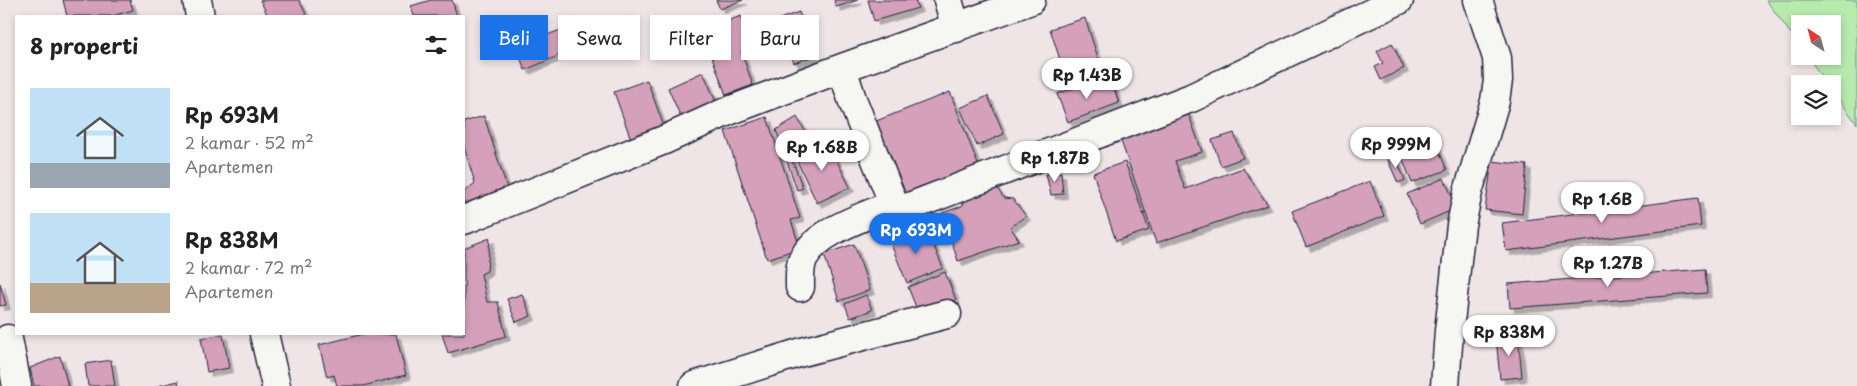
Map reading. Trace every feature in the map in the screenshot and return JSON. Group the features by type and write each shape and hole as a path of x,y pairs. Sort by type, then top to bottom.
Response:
{"street":[{"path":"197,0 200,15"},
{"path":"948,0 956,28"},
{"path":"465,220 664,140 726,112 1031,0"},
{"path":"842,68 852,99 894,204 900,208 911,206 1191,98 1399,0"},
{"path":"1445,386 1461,225 1468,192 1495,101 1498,80 1497,58 1478,0"},
{"path":"800,288 800,269 804,258 812,246 839,228 894,204"},
{"path":"694,386 802,352 947,314"},
{"path":"264,335 276,386"},
{"path":"11,338 18,386"}],"green space":[{"path":"1766,0 1857,0 1857,124 1841,102 1841,75 1821,75 1813,65 1841,65 1841,15 1791,15 1791,34"}],"building":[{"path":"63,0 130,0 133,10 116,15 67,15"},
{"path":"260,0 299,0 306,15 268,15"},
{"path":"431,0 452,0 457,15 414,15 411,6"},
{"path":"716,0 743,0 720,9"},
{"path":"834,0 858,0 836,7"},
{"path":"868,0 915,0 918,8 874,21"},
{"path":"741,16 741,60 744,60 753,85 726,95 713,60 731,60 731,20"},
{"path":"1085,18 1101,67 1066,78 1050,29"},
{"path":"558,31 558,56 525,70 521,60 548,60 548,35"},
{"path":"1392,43 1404,68 1381,80 1375,67 1383,63 1377,51"},
{"path":"703,72 717,104 682,120 668,88"},
{"path":"647,80 666,132 633,145 614,92"},
{"path":"1094,81 1101,89 1113,85 1119,103 1068,122 1057,94"},
{"path":"950,92 981,172 902,203 871,123"},
{"path":"988,96 1004,134 977,146 960,108"},
{"path":"1188,112 1202,152 1175,161 1185,189 1243,168 1268,205 1156,243 1119,135"},
{"path":"484,116 508,191 465,204 465,191 475,183 465,150 465,122"},
{"path":"767,117 800,218 791,220 800,248 767,259 725,131"},
{"path":"797,117 811,141 789,152 803,188 797,190 776,130"},
{"path":"1234,133 1243,158 1221,166 1212,140"},
{"path":"1433,137 1447,170 1412,183 1399,150"},
{"path":"827,141 850,187 817,203 795,157"},
{"path":"1395,155 1405,180 1398,183 1387,158"},
{"path":"1492,161 1527,165 1522,214 1485,210"},
{"path":"1125,162 1149,230 1116,241 1093,173"},
{"path":"1061,172 1063,194 1051,195 1046,174"},
{"path":"1444,178 1457,208 1420,224 1407,194"},
{"path":"1370,181 1384,216 1306,247 1292,211"},
{"path":"994,184 1004,198 1013,199 1026,216 1010,227 1019,240 958,261 942,213 962,206 969,193"},
{"path":"1698,198 1701,226 1506,251 1502,223"},
{"path":"926,227 943,268 907,283 890,242"},
{"path":"490,238 487,271 481,274 487,302 498,302 506,336 448,353 442,335 465,335 465,248"},
{"path":"854,244 870,290 839,301 824,254"},
{"path":"1705,269 1707,293 1510,308 1508,284"},
{"path":"945,272 956,300 919,315 908,287"},
{"path":"0,283 6,305 0,306"},
{"path":"522,294 531,316 516,322 507,299"},
{"path":"866,295 872,310 850,318 845,304"},
{"path":"223,335 229,368 207,372 201,338"},
{"path":"359,335 396,335 406,375 363,386 337,386 334,375 327,377 319,345"},
{"path":"1518,335 1522,377 1500,379 1496,337"},
{"path":"60,356 68,386 34,386 30,368"},
{"path":"111,360 115,386 88,386 85,364"},
{"path":"178,381 179,386 158,386"}]}
